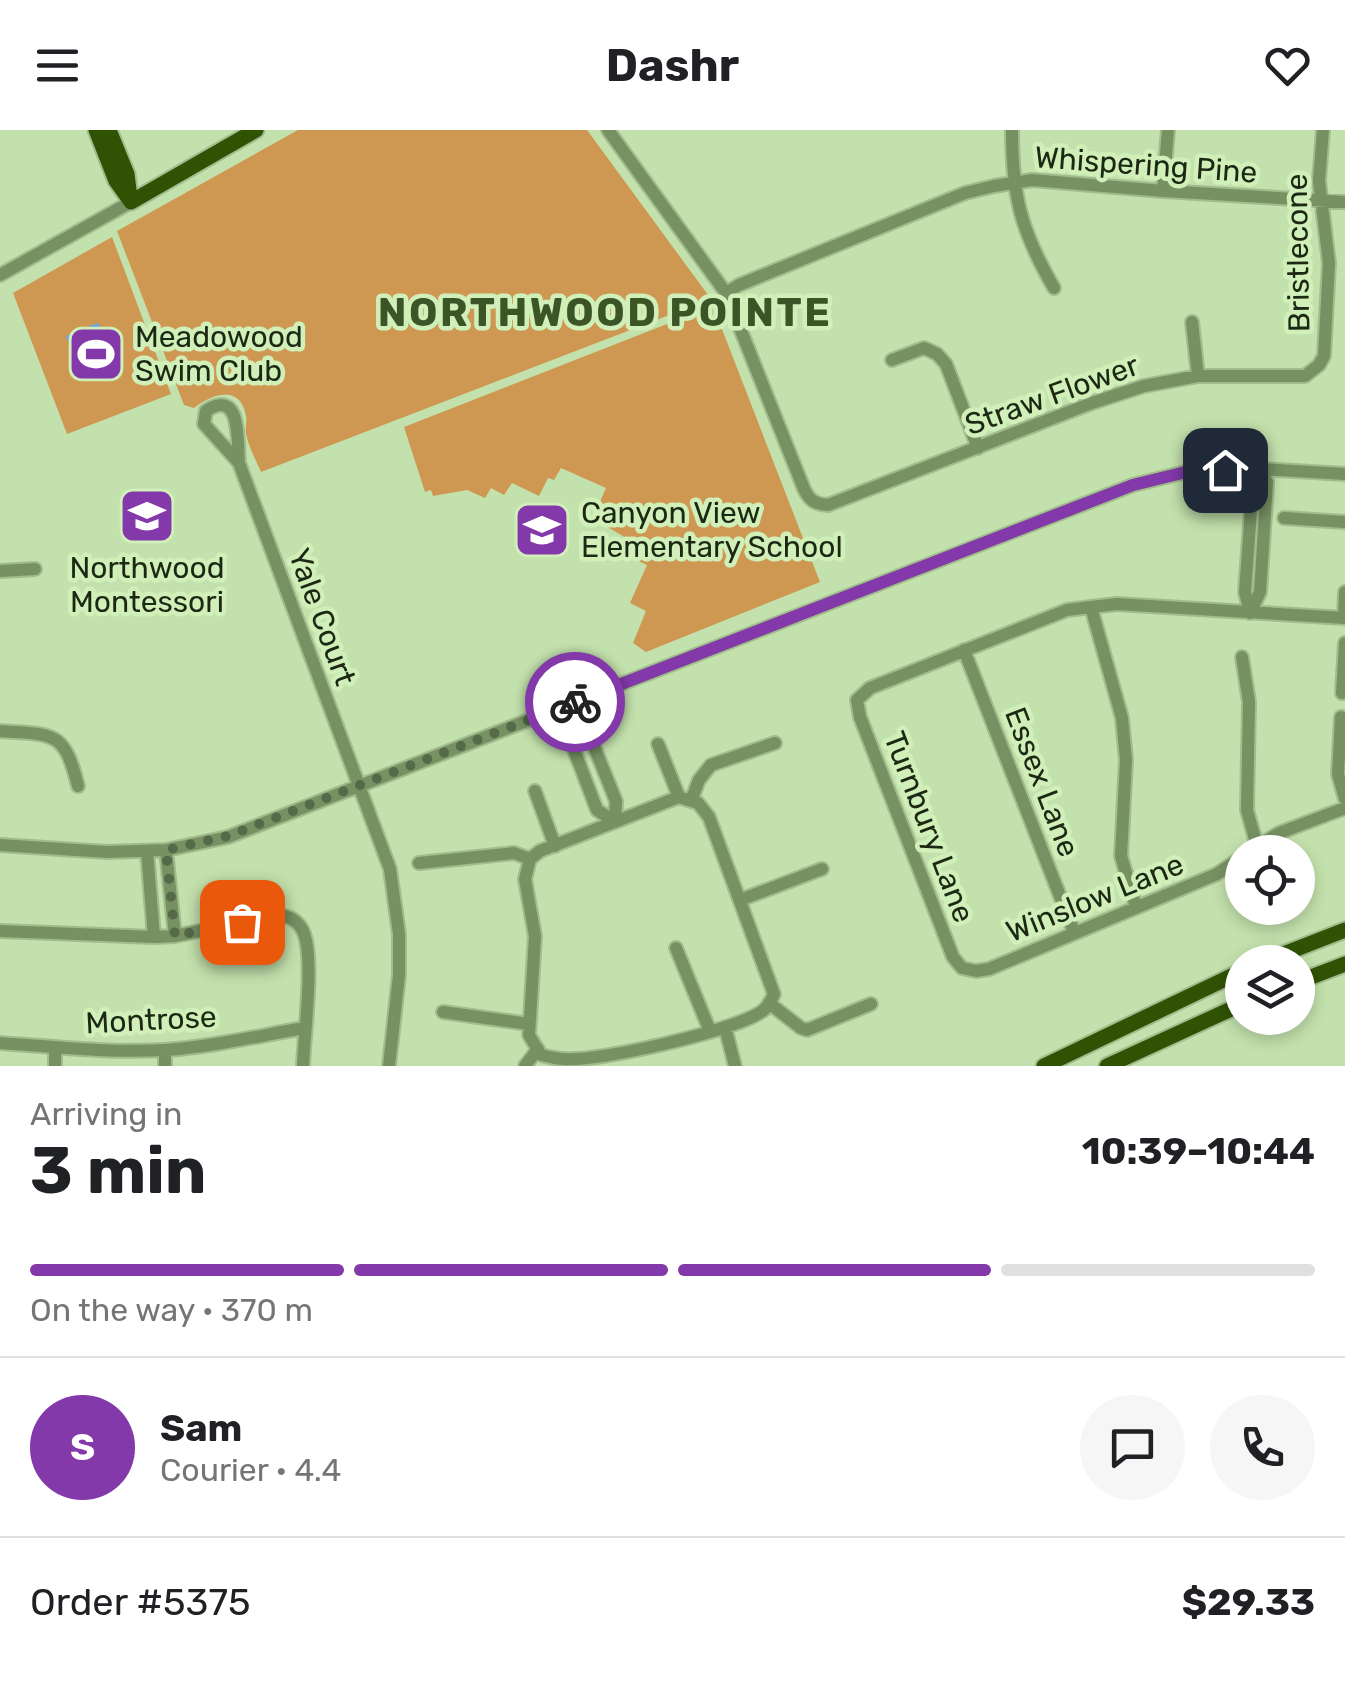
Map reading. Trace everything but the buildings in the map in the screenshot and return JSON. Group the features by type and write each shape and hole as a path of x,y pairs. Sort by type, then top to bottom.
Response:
{"main road":[{"path":"96,130 116,181 131,202"},
{"path":"109,130 126,174 131,202"},
{"path":"131,202 256,130"},
{"path":"1307,945 1345,930"},
{"path":"1315,975 1345,964"},
{"path":"1044,1066 1225,979"},
{"path":"1107,1066 1225,1012"}],"street":[{"path":"608,130 726,293"},
{"path":"1012,130 1013,182 1025,232 1054,288"},
{"path":"1163,191 1168,130"},
{"name":"Bristlecone","path":"1313,372 1324,356 1328,297 1319,181 1323,130"},
{"name":"Whispering Pine","path":"726,293 966,193 1013,182 1032,180 1345,202"},
{"path":"0,275 131,202"},
{"name":"Straw Flower","path":"726,293 808,498 828,506 1144,386 1198,376 1304,376 1313,372"},
{"path":"1192,322 1198,376"},
{"path":"892,360 924,348 937,354 946,364 978,448"},
{"name":"Yale Court","path":"239,463 390,869 398,921 399,974 389,1066"},
{"path":"1250,613 1244,592 1253,482 1260,469"},
{"path":"0,845 107,852 166,850 228,836 1133,485 1190,471 1260,469 1345,474"},
{"path":"1284,518 1345,522"},
{"path":"0,571 36,570"},
{"path":"964,650 1067,610 1117,604 1344,618 1345,592"},
{"path":"1091,607 1122,718 1126,760 1120,856 1136,907"},
{"path":"1342,693 1345,643"},
{"name":"Turnbury Lane","path":"962,968 953,957 860,717 858,700 870,688 964,650"},
{"name":"Essex Lane","path":"964,650 1074,932"},
{"path":"1242,656 1249,702 1247,810 1251,835"},
{"path":"568,705 566,729 597,810 615,822"},
{"path":"568,705 585,724 610,786 616,801 615,822"},
{"path":"1341,717 1338,774 1345,799"},
{"path":"0,732 54,737 62,742 78,786"},
{"path":"685,799 712,766 775,743"},
{"path":"658,744 685,799"},
{"path":"535,791 555,846"},
{"path":"685,799 698,803 709,818 774,994 766,1010 725,1027 589,1061 541,1055 528,1035 535,936 525,879 530,859 540,851 685,799"},
{"path":"1277,835 1345,808"},
{"path":"147,850 154,938"},
{"path":"166,850 175,936"},
{"path":"419,863 514,853 530,859"},
{"path":"740,900 822,869"},
{"name":"Winslow Lane","path":"962,968 989,968 1225,869"},
{"path":"0,932 154,938 277,915 292,918 302,928 309,974 303,1066"},
{"path":"676,948 710,1031"},
{"path":"769,1004 807,1030 872,1004"},
{"path":"443,1012 529,1024"},
{"path":"725,1027 735,1066"},
{"name":"Montrose","path":"0,1044 108,1051 165,1050 304,1028"},
{"path":"55,1047 55,1066"},
{"path":"165,1050 166,1066"},
{"path":"525,1066 538,1050"}],"shaded area":[{"path":"298,130 587,130 711,299 261,472 248,443 246,416 238,399 225,395 194,408 184,405 117,231"},
{"name":"Meadowood Swim Club","path":"112,237 171,394 67,434 13,293"},
{"path":"713,306 820,582 646,652 633,643 646,611 630,603 647,565 632,558 633,542 599,522 606,507 599,504 606,488 561,468 554,480 548,478 539,496 512,483 504,495 491,488 485,498 467,490 433,496 431,490 425,492 404,427"}],"water":[{"path":"98,323 118,360 82,375 66,336"}],"way so far":[{"path":"242,922 175,936 166,850 228,836 575,702"}],"place":[{"name":"Meadowood Swim Club","path":"96,354"},
{"name":"Northwood Montessori","path":"147,516"},
{"name":"Canyon View Elementary School","path":"542,530"}],"district":[{"name":"NORTHWOOD POINTE","path":"605,312"}],"route":[{"path":"575,702 1133,485 1190,471 1225,470"}]}
